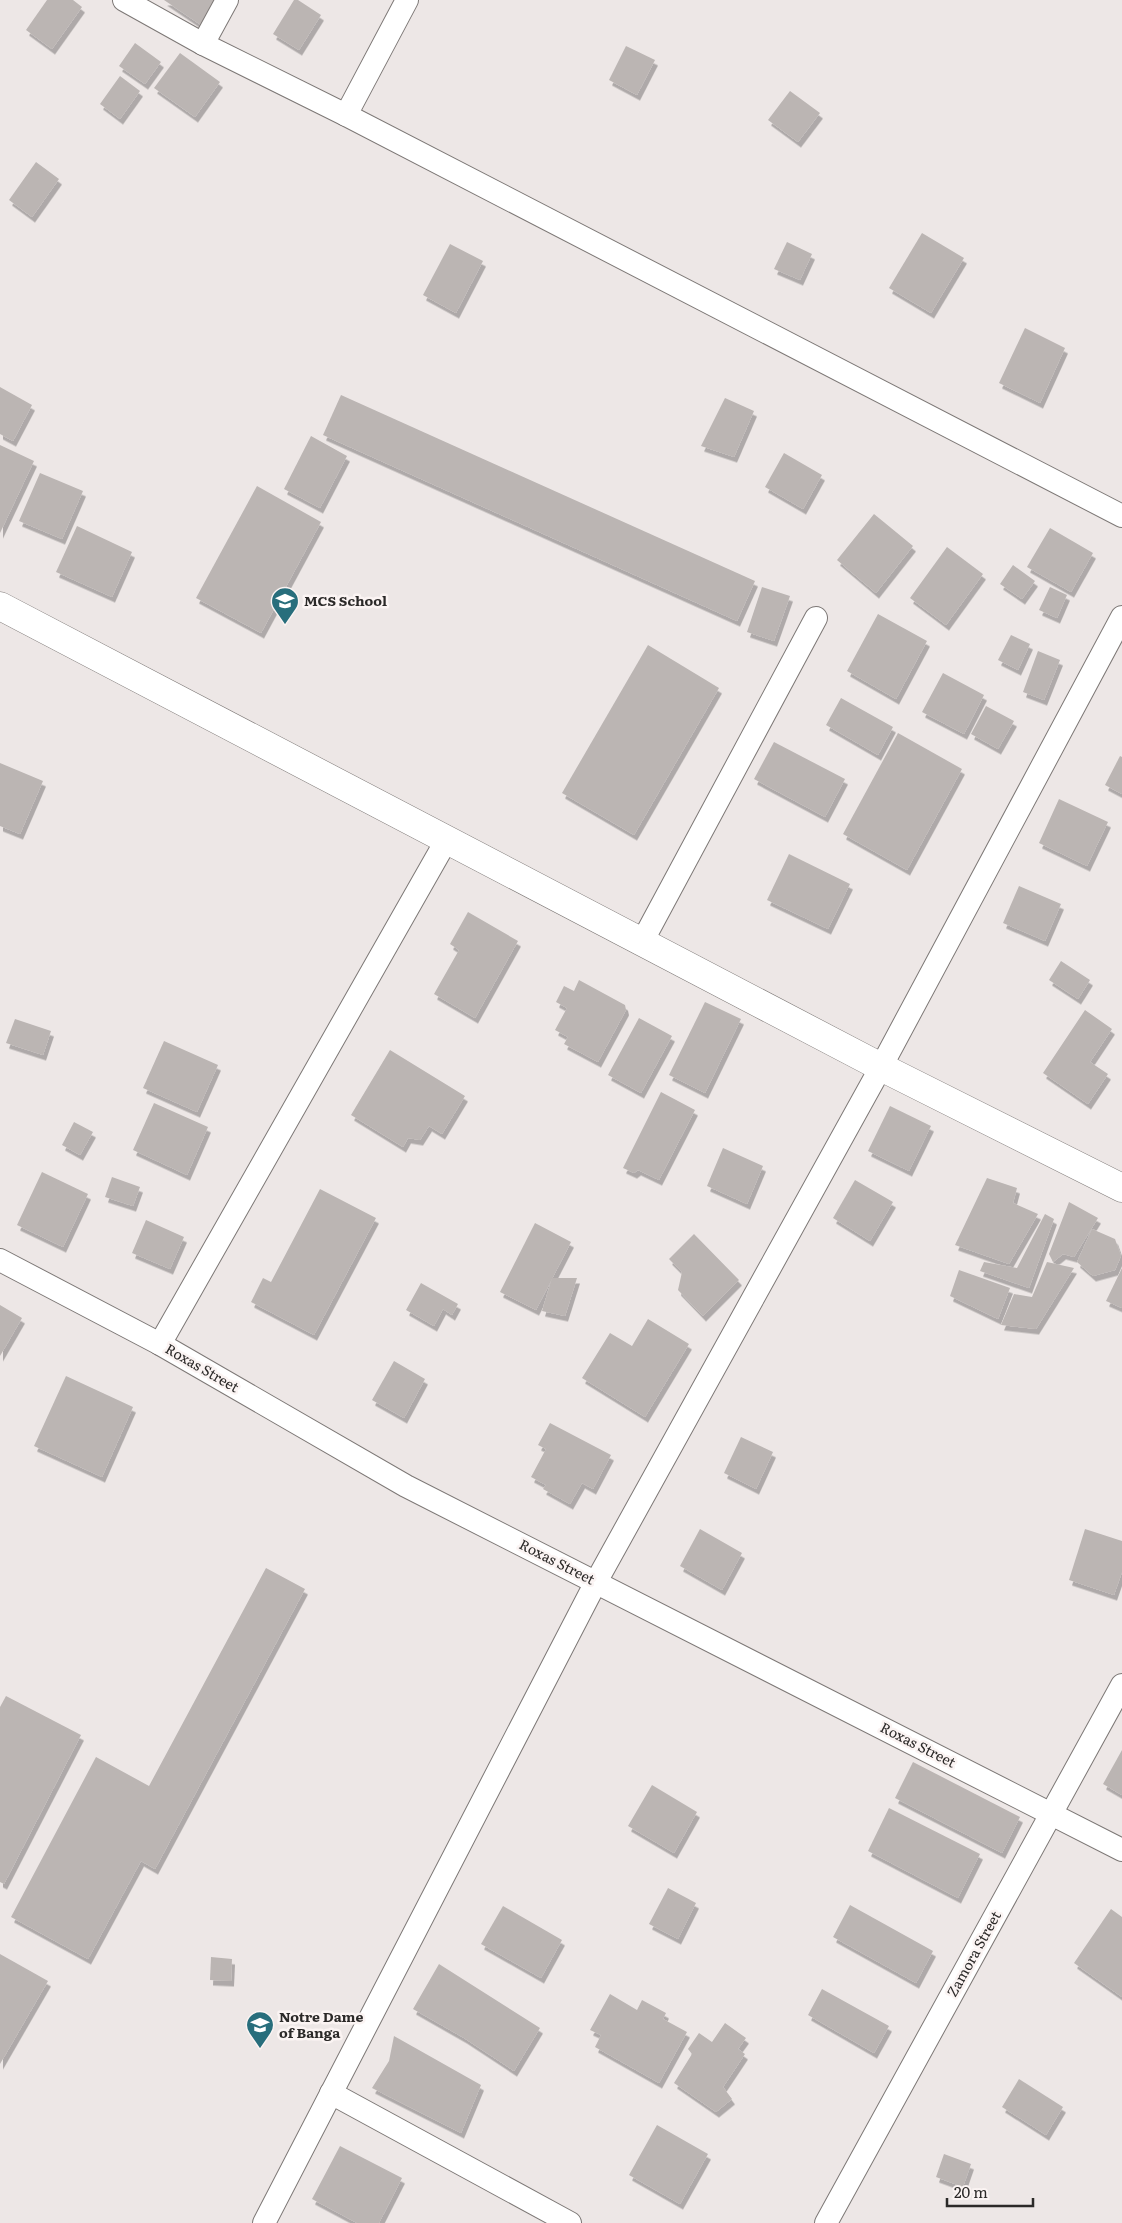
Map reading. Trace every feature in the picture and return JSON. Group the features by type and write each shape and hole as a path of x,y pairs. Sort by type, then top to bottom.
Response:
{"main road":[{"path":"2,612 881,1067 1122,1188"}],"street":[{"path":"124,0 203,44 346,115 1122,516"},
{"path":"203,44 227,0"},
{"path":"346,115 407,0"},
{"path":"642,942 816,618"},
{"path":"264,2223 596,1582 881,1067 1122,618"},
{"path":"160,1344 446,841"},
{"name":"Roxas Street","path":"0,1260 160,1344 406,1486 1122,1850"},
{"name":"Zamora Street","path":"826,2223 1122,1685"},
{"path":"331,2093 570,2223"}],"building":[{"path":"47,0 73,0 82,7 52,49 26,30"},
{"path":"164,0 217,0 201,25"},
{"path":"294,0 298,0 321,15 299,50 273,34"},
{"path":"135,43 161,62 145,84 119,66"},
{"path":"626,46 655,60 637,95 609,80"},
{"path":"180,53 220,82 195,117 154,88"},
{"path":"120,76 140,91 120,119 100,104"},
{"path":"790,91 820,113 798,142 768,120"},
{"path":"36,162 59,179 32,217 9,200"},
{"path":"922,233 964,258 931,313 889,288"},
{"path":"787,242 812,254 800,280 774,269"},
{"path":"450,244 483,261 456,313 423,295"},
{"path":"1025,328 1065,348 1040,403 999,383"},
{"path":"0,387 32,405 13,441 0,434"},
{"path":"341,395 755,581 737,621 323,435"},
{"path":"725,398 754,411 734,457 701,446"},
{"path":"311,436 347,456 320,508 284,489"},
{"path":"0,445 34,461 0,533"},
{"path":"784,453 822,475 803,509 765,487"},
{"path":"40,473 83,491 62,539 19,521"},
{"path":"257,486 321,522 261,633 196,598"},
{"path":"874,514 913,546 876,593 837,560"},
{"path":"77,526 132,552 112,597 56,572"},
{"path":"1050,528 1093,553 1071,592 1027,567"},
{"path":"947,547 983,574 946,625 910,598"},
{"path":"1013,565 1035,581 1022,599 1000,584"},
{"path":"762,587 790,596 774,641 747,632"},
{"path":"1050,587 1067,595 1057,618 1039,610"},
{"path":"878,614 927,641 896,699 847,671"},
{"path":"1011,635 1030,644 1018,670 998,660"},
{"path":"648,645 719,688 634,835 562,793"},
{"path":"1038,651 1060,660 1044,700 1023,692"},
{"path":"943,673 984,695 964,734 922,712"},
{"path":"841,698 893,727 878,755 826,725"},
{"path":"986,706 1014,721 998,749 971,734"},
{"path":"898,733 962,769 907,870 843,834"},
{"path":"774,742 845,779 825,817 754,779"},
{"path":"1120,756 1122,757 1122,794 1105,785"},
{"path":"0,763 43,781 20,834 0,826"},
{"path":"1059,799 1108,822 1087,866 1039,843"},
{"path":"789,854 850,884 828,929 767,900"},
{"path":"1019,886 1061,904 1045,941 1003,923"},
{"path":"468,912 518,941 475,1018 434,994 459,950 450,944"},
{"path":"1061,961 1090,980 1078,999 1049,980"},
{"path":"579,980 625,1005 626,1010 598,1062 564,1044 568,1037 555,1030 567,1008 556,1002 564,986 574,991"},
{"path":"705,1002 741,1019 705,1093 669,1075"},
{"path":"1085,1010 1112,1029 1090,1062 1108,1074 1088,1104 1043,1073"},
{"path":"639,1018 672,1036 641,1093 608,1075"},
{"path":"15,1019 51,1031 43,1055 6,1043"},
{"path":"164,1041 218,1065 197,1112 143,1088"},
{"path":"390,1050 465,1096 442,1134 429,1126 420,1140 408,1138 403,1147 351,1115"},
{"path":"661,1092 695,1110 659,1180 638,1170 634,1173 623,1168"},
{"path":"154,1103 208,1127 187,1175 133,1150"},
{"path":"890,1106 931,1126 909,1171 868,1151"},
{"path":"74,1122 93,1132 80,1155 62,1145"},
{"path":"723,1148 763,1166 747,1204 707,1186"},
{"path":"42,1172 88,1194 63,1247 17,1225"},
{"path":"112,1177 140,1187 133,1206 105,1197"},
{"path":"987,1178 1017,1188 1013,1203 1038,1214 1009,1264 955,1245"},
{"path":"855,1180 893,1202 870,1241 833,1218"},
{"path":"320,1189 376,1218 314,1335 251,1302 263,1278 271,1282"},
{"path":"1069,1202 1098,1218 1074,1257 1063,1254 1053,1262 1049,1254"},
{"path":"1045,1214 1054,1219 1029,1288 980,1271 984,1262 1017,1268"},
{"path":"146,1220 184,1237 170,1269 132,1253"},
{"path":"535,1223 571,1242 536,1310 500,1292"},
{"path":"1092,1229 1115,1239 1121,1256 1115,1270 1093,1276 1077,1262"},
{"path":"694,1234 739,1280 703,1316 678,1290 682,1272 669,1259"},
{"path":"1047,1262 1074,1268 1036,1329 1001,1325 1014,1294 1032,1297"},
{"path":"1122,1268 1122,1308 1106,1301"},
{"path":"959,1270 1010,1288 998,1319 950,1296"},
{"path":"552,1278 577,1278 565,1316 542,1311"},
{"path":"421,1283 458,1304 452,1315 443,1309 434,1326 406,1310"},
{"path":"0,1305 22,1318 0,1356"},
{"path":"648,1319 689,1344 645,1417 582,1378 610,1333 632,1346"},
{"path":"394,1361 425,1379 404,1418 372,1400"},
{"path":"66,1376 133,1407 102,1477 34,1446"},
{"path":"550,1423 611,1455 593,1489 582,1483 570,1504 543,1489 546,1485 531,1477 546,1449 538,1445"},
{"path":"741,1437 773,1452 756,1489 724,1473"},
{"path":"700,1529 742,1553 722,1590 680,1566"},
{"path":"1085,1529 1122,1541 1122,1572 1114,1595 1069,1580"},
{"path":"266,1568 305,1589 155,1869 141,1861 88,1959 11,1917 96,1757 149,1786"},
{"path":"6,1696 81,1735 4,1884 0,1882 0,1707"},
{"path":"1122,1750 1122,1795 1103,1784"},
{"path":"913,1762 1020,1817 1002,1853 895,1798"},
{"path":"652,1785 697,1812 674,1853 628,1826"},
{"path":"889,1808 980,1854 958,1898 868,1851"},
{"path":"668,1888 696,1903 678,1939 649,1924"},
{"path":"850,1905 933,1951 916,1983 833,1937"},
{"path":"503,1906 562,1940 541,1978 481,1944"},
{"path":"1111,1909 1122,1917 1122,1997 1074,1963"},
{"path":"0,1954 48,1981 0,2064"},
{"path":"211,1957 232,1959 231,1981 210,1980"},
{"path":"439,1964 540,2028 514,2071 464,2038 413,2009"},
{"path":"822,1989 889,2026 874,2053 808,2015"},
{"path":"610,1994 637,2010 642,2000 666,2013 663,2019 687,2032 659,2083 595,2047 601,2035 590,2030"},
{"path":"725,2023 746,2038 738,2049 745,2054 723,2087 732,2099 716,2112 674,2083 692,2054 688,2049 699,2033 712,2042"},
{"path":"394,2036 481,2085 461,2133 372,2088 389,2061"},
{"path":"1019,2079 1063,2107 1046,2135 1002,2107"},
{"path":"657,2125 708,2154 680,2204 629,2175"},
{"path":"340,2146 402,2178 379,2223 357,2223 312,2199"},
{"path":"944,2154 971,2164 963,2187 936,2177"}],"place":[{"name":"MCS School","path":"285,625"},
{"name":"Notre Dame of Banga","path":"260,2049"}]}
